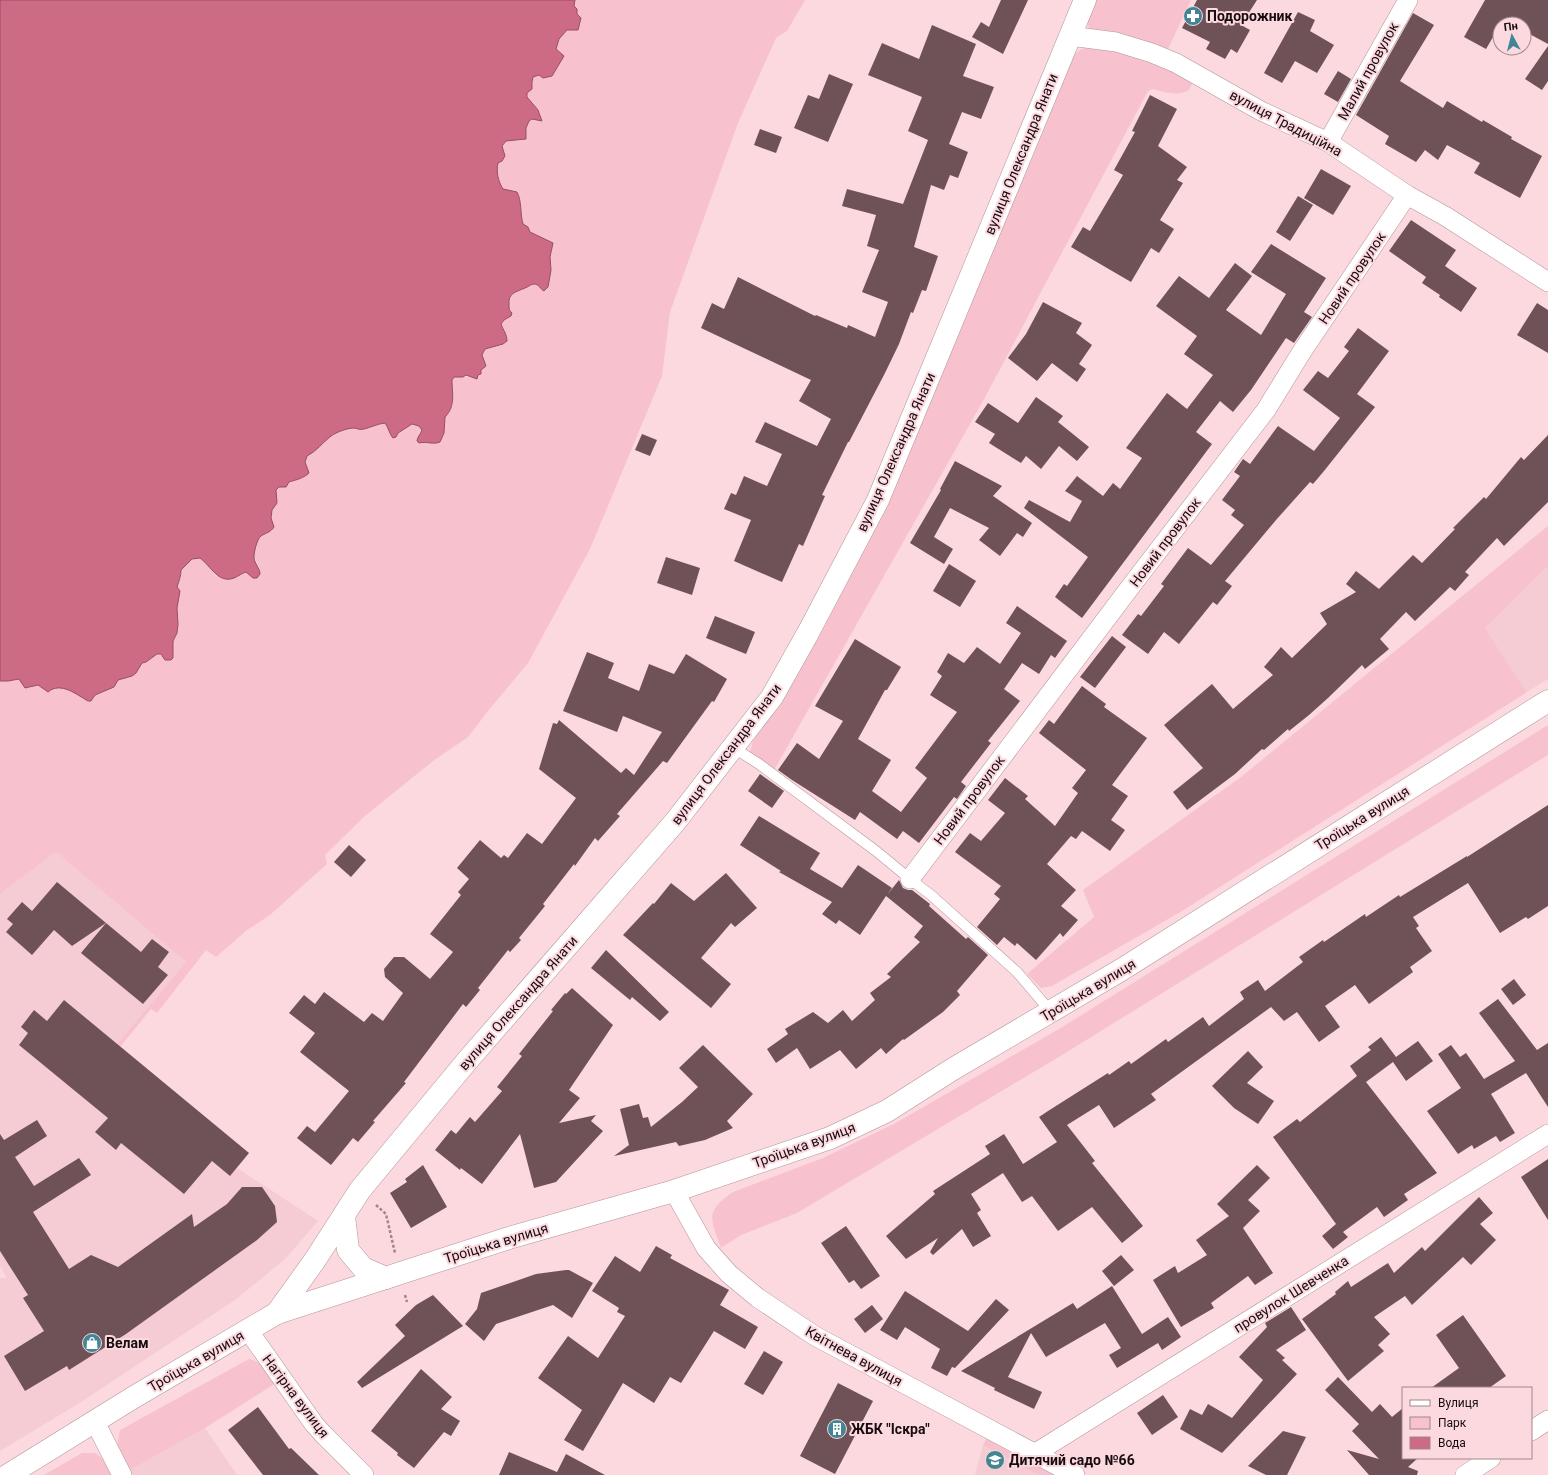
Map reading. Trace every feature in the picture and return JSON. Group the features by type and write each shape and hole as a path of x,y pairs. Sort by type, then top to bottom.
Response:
{"main road":[{"name":"вулиця Олександра Янати","path":"277,1313 315,1260 360,1190 467,1061 675,822 734,748 772,697 808,634 878,500 1085,0"},
{"name":"Троїцька вулиця","path":"8,1475 277,1313 509,1238 674,1191 830,1138 887,1111 1121,970 1548,701"},
{"path":"344,1216 348,1250 363,1268 393,1275"}],"street":[{"name":"Малий провулок","path":"1328,142 1408,0"},
{"name":"вулиця Традиційна","path":"1070,36 1116,42 1152,53 1176,63 1261,111 1328,142 1408,195 1445,216 1548,282"},
{"name":"Новий провулок","path":"910,879 1266,410 1301,353 1408,195"},
{"name":"провулок Шевченка","path":"1034,1454 1548,1134"},
{"name":"Квітнева вулиця","path":"674,1191 706,1248 729,1274 758,1298 815,1336 1075,1475"},
{"name":"Нагірна вулиця","path":"248,1330 322,1434 364,1475"},
{"path":"1532,1430 1548,1420"},
{"path":"95,1422 122,1475"},
{"path":"1465,1475 1489,1459"}],"lane":[{"path":"734,748 778,778 876,851 931,895 1017,972 1051,1012"}],"path":[{"path":"360,1190 386,1214 393,1275 407,1302"}],"shaded area":[{"path":"1548,566 1548,679 1527,692 1485,628"},
{"path":"56,852 186,962 117,1044 249,1153 237,1168 318,1221 285,1259 235,1300 81,1402 0,1451 0,1278 7,1278 0,1266 0,894"},
{"path":"205,1428 237,1475 132,1475 130,1470"},
{"name":"Дитячий садо №66","path":"983,1445 1038,1475 975,1475"}],"green space":[{"path":"575,0 805,0 787,31 776,38 738,123 670,312 662,376 590,549 528,663 468,737 433,761 365,816 325,855 327,864 270,915 247,930 216,957 206,950 157,1013 151,1009 120,1047 117,1044 186,962 56,852 0,894 0,681 19,679 23,686 29,688 38,686 46,691 61,688 91,701 95,695 114,687 118,680 132,675 142,663 158,654 171,660 173,658 173,641 177,633 178,624 177,608 180,591 177,587 181,576 181,570 192,559 200,558 216,576 234,578 246,572 253,578 260,569 254,556 258,540 268,533 271,526 271,515 276,501 276,490 279,487 284,487 309,473 305,462 307,455 314,452 328,438 345,429 363,429 385,423 388,427 390,435 396,437 400,431 406,427 412,425 419,426 422,430 420,436 425,442 435,444 445,424 445,417 453,405 452,380 454,377 481,375 482,358 485,349 503,344 507,341 506,334 501,324 504,320 511,316 508,304 511,295 533,284 537,285 542,290 546,290 548,287 551,270 550,257 553,243 527,228 521,218 518,192 503,189 499,182 497,170 501,157 502,146 506,141 524,140 527,137 526,128 529,121 537,119 541,121 540,113 528,97 527,93 532,86 533,77 539,75 544,78 552,76 555,68 563,58 556,49 559,39 566,32 579,27 581,18 577,14 577,9 574,6"},
{"path":"1093,0 1191,0 1168,49 1091,32 1087,20 1088,12"},
{"path":"1090,46 1150,58 1192,84 1189,90 1176,94 1153,89 1148,91 983,401 773,772 750,752 753,741 779,703 818,639 888,505 1070,58 1080,50"},
{"path":"1548,526 1548,566 1485,628 1527,692 1182,911 1052,986 1041,988 1027,974 1094,917 1083,890 1241,777"},
{"path":"1548,725 1548,755 1062,1055 797,1213 741,1235 721,1248 714,1229 712,1216 718,1205 733,1192 823,1158 894,1124 1059,1029"},
{"path":"249,1359 262,1365 276,1383 205,1428 130,1470 117,1446 120,1430"},
{"path":"987,1438 1059,1475 1038,1475 983,1445"},
{"path":"82,1453 95,1453 103,1459 111,1475 44,1475"}],"water":[{"path":"0,0 575,0 574,6 577,9 577,14 581,18 578,30 567,30 559,39 556,49 564,56 552,76 543,78 539,75 533,77 532,89 527,93 527,97 538,110 542,121 532,119 529,121 526,128 526,139 506,141 502,146 505,156 497,166 498,176 503,189 517,192 520,199 523,224 528,227 530,232 553,243 550,257 551,270 548,287 544,291 536,284 533,284 511,295 509,300 509,309 512,313 511,316 504,320 501,324 506,334 507,341 503,344 485,349 482,355 486,366 481,370 481,374 478,375 477,379 466,375 463,377 454,377 452,380 452,404 445,417 444,433 440,442 419,443 417,440 422,430 419,426 412,424 393,438 385,423 363,429 349,429 331,436 314,452 307,456 305,462 309,473 307,475 289,482 286,487 279,487 276,490 277,503 272,510 271,518 274,527 261,536 255,549 254,559 260,574 257,578 253,578 246,572 234,578 223,579 200,558 192,559 181,570 177,587 180,591 177,608 177,633 173,641 173,658 171,660 165,660 161,654 157,654 146,662 142,663 136,673 132,676 118,680 114,687 95,695 91,701 88,701 63,688 53,689 48,692 38,685 25,688 19,679 0,681"}],"building":[{"path":"1001,0 1028,0 1003,54 972,37 981,22 989,27"},
{"path":"1197,0 1257,0 1241,25 1250,30 1237,53 1231,49 1225,59 1206,49 1210,42 1182,28"},
{"path":"1485,0 1548,0 1548,44 1532,35 1532,16 1492,16 1492,39 1486,49 1464,37"},
{"path":"1298,12 1315,20 1310,31 1334,45 1317,73 1295,61 1282,83 1264,73"},
{"path":"1413,13 1434,25 1400,81 1443,108 1447,101 1482,122 1483,120 1512,137 1511,139 1542,156 1520,198 1474,173 1480,163 1447,145 1438,160 1425,150 1416,162 1385,144 1389,136 1356,115"},
{"path":"932,25 976,44 963,76 994,87 981,119 962,112 949,144 968,152 958,178 950,175 944,190 931,185 914,247 938,256 926,291 922,290 913,313 911,312 899,344 885,373 848,442 822,495 825,496 803,546 799,544 782,582 734,561 751,520 724,509 731,493 736,495 744,476 767,486 782,454 755,442 765,422 817,446 831,419 799,401 811,380 701,328 712,303 724,309 738,277 815,316 816,315 847,328 848,325 875,337 888,302 862,292 879,250 867,246 876,215 842,206 847,189 903,204 928,140 908,131 922,97 868,75 882,43 919,59"},
{"path":"1548,46 1548,81 1542,90 1525,79"},
{"path":"1338,71 1351,79 1338,102 1324,94"},
{"path":"829,74 853,84 828,142 794,128 808,95 819,99"},
{"path":"1150,95 1177,109 1158,146 1187,167 1177,180 1183,183 1160,220 1174,229 1159,253 1151,248 1131,282 1071,247 1083,227 1090,231 1123,175 1114,170 1135,132 1132,131"},
{"path":"760,129 782,137 776,153 754,145"},
{"path":"1321,169 1351,186 1333,215 1304,198"},
{"path":"1298,196 1313,205 1290,241 1276,232"},
{"path":"1411,220 1456,250 1445,266 1477,288 1461,312 1422,283 1426,277 1389,251"},
{"path":"1271,244 1326,278 1304,312 1312,317 1294,343 1286,338 1251,390 1233,412 1220,401 1196,432 1212,444 1082,618 1055,597 1064,584 1067,586 1088,557 1024,508 1029,500 1070,522 1082,501 1065,491 1077,476 1103,496 1113,483 1120,489 1142,458 1126,448 1167,393 1187,409 1213,375 1184,354 1197,336 1156,306 1179,276 1209,298 1235,263 1252,276 1226,310 1261,335 1286,294 1251,272"},
{"path":"1043,302 1082,323 1076,333 1092,345 1079,364 1086,369 1077,382 1052,363 1037,381 1008,358 1026,334"},
{"path":"1537,303 1548,310 1548,353 1517,335"},
{"path":"1358,328 1389,351 1357,394 1375,407 1313,484 1310,482 1225,581 1232,586 1217,605 1213,602 1179,644 1164,632 1148,654 1122,635 1138,614 1141,616 1164,586 1161,584 1188,548 1211,565 1244,525 1231,515 1235,510 1222,500 1240,476 1234,472 1243,459 1250,464 1278,426 1314,451 1340,418 1303,390 1318,371 1328,378 1349,351 1344,347"},
{"path":"1036,397 1063,416 1058,422 1089,447 1077,461 1059,446 1041,469 1026,456 1021,463 989,443 995,434 975,422 988,403 1018,423"},
{"path":"642,434 657,440 650,456 635,450"},
{"path":"1548,435 1548,502 1504,546 1497,538 1465,572 1469,575 1455,591 1450,587 1415,621 1406,612 1380,639 1389,649 1365,669 1362,665 1309,715 1289,731 1288,729 1264,750 1262,749 1235,774 1187,810 1173,792 1203,768 1164,725 1212,684 1233,709 1273,675 1264,667 1281,647 1292,658 1327,624 1320,613 1356,592 1346,584 1356,571 1379,589 1413,555 1422,563 1455,529 1453,528 1484,497 1486,499 1521,457 1524,460"},
{"path":"955,461 1002,486 993,496 1032,523 1023,537 1017,533 1000,556 979,540 989,528 950,508 934,537 953,549 944,564 910,543 941,490 940,489"},
{"path":"666,557 700,568 692,595 657,583"},
{"path":"949,564 976,581 960,607 933,591"},
{"path":"1017,606 1067,641 1055,658 1051,655 1039,674 1022,663 1004,689 1020,701 988,741 991,743 961,782 966,786 957,799 954,797 919,843 903,831 897,839 860,812 855,820 778,770 797,743 819,759 843,721 815,706 855,639 901,667 887,690 885,690 858,739 891,760 872,791 901,812 927,778 915,768 957,712 930,695 942,676 937,672 948,653 964,663 977,647 1000,664 1021,633 1006,623"},
{"path":"715,616 755,632 746,654 706,638"},
{"path":"1112,636 1126,647 1095,688 1080,677"},
{"path":"587,652 614,663 608,678 639,691 649,664 674,674 686,654 727,679 714,702 712,701 667,763 663,761 617,814 620,816 598,841 595,838 575,866 574,864 543,904 545,906 519,938 521,940 510,952 508,950 478,988 480,990 466,1007 463,1004 404,1082 406,1083 373,1121 375,1122 358,1142 353,1138 331,1165 297,1138 307,1126 315,1132 349,1091 300,1052 315,1033 289,1013 304,995 315,1004 324,992 364,1022 372,1013 383,1021 403,993 385,977 384,969 394,957 404,957 430,979 453,952 430,934 461,895 458,892 469,879 457,868 480,840 501,858 504,855 508,858 527,833 542,844 576,798 539,769 553,723 557,724 559,720 621,773 626,768 634,775 662,732 623,716 617,732 563,711"},
{"path":"1082,686 1106,704 1104,707 1147,738 1112,785 1128,796 1111,820 1125,830 1110,851 1082,831 1076,839 1071,836 1047,864 1076,890 1061,906 1078,920 1063,937 1060,933 1036,960 1017,943 1015,946 1004,937 997,945 977,927 1000,899 994,894 1001,886 955,852 970,833 981,841 1005,813 988,800 1005,778 1028,796 1025,799 1055,826 1078,793 1072,788 1086,770 1039,733 1049,720 1054,724"},
{"path":"760,774 784,791 772,808 748,791"},
{"path":"1548,805 1548,906 1528,919 1526,917 1500,933 1468,883 1413,917 1419,926 1416,928 1432,951 1410,967 1413,972 1369,1004 1355,985 1325,1006 1340,1027 1319,1042 1297,1012 1284,1021 1271,1007 1151,1094 1156,1100 1114,1128 1099,1105 1067,1125 1095,1161 1092,1163 1143,1226 1122,1243 1092,1207 1058,1231 1032,1196 1022,1202 1003,1173 971,1194 981,1210 977,1213 991,1236 973,1247 962,1229 933,1255 930,1252 938,1238 906,1259 886,1236 935,1194 933,1191 990,1154 985,1146 1004,1134 1023,1164 1057,1142 1039,1117 1108,1073 1109,1075 1129,1061 1131,1064 1166,1039 1168,1042 1203,1017 1209,1026 1244,999 1240,992 1258,980 1265,991 1303,962 1299,957 1323,940 1324,942 1365,914 1366,917 1399,895 1400,897 1467,857"},
{"path":"759,816 820,853 810,869 842,888 858,865 892,888 887,895 899,880 903,888 912,890 930,904 929,906 966,939 968,937 988,955 957,991 960,995 943,1012 904,1040 903,1039 886,1054 881,1048 856,1069 840,1050 810,1069 797,1048 776,1063 767,1049 788,1034 785,1029 813,1012 828,1023 843,1010 852,1021 875,1000 870,993 891,977 887,974 920,942 914,937 923,926 886,896 860,935 839,920 836,924 822,914 832,902 779,872 781,871 740,845"},
{"path":"349,845 366,860 351,877 334,862"},
{"path":"726,873 757,908 735,927 731,923 701,958 731,984 711,1008 623,935 653,903 654,904 671,883 694,901"},
{"path":"57,882 106,923 72,946 54,930 32,955 6,932 13,924 7,919 22,902 32,911"},
{"path":"106,923 141,952 152,939 169,952 158,967 168,975 143,1004 81,953"},
{"path":"606,950 669,1012 660,1021 632,997 630,1000 591,968"},
{"path":"1514,979 1526,995 1513,1005 1501,989"},
{"path":"572,988 613,1025 569,1090 580,1098 559,1123 596,1115 591,1121 603,1131 556,1182 534,1188 520,1134 482,1184 461,1168 460,1170 435,1150 451,1130 456,1134 470,1117 475,1122 502,1091 497,1087 522,1056 519,1054 553,1011 551,1010 565,993 566,994"},
{"path":"1498,999 1537,1050 1548,1043 1548,1107 1526,1073 1491,1094 1515,1133 1500,1142 1496,1136 1474,1149 1472,1145 1458,1154 1427,1111 1461,1088 1438,1054 1451,1045 1460,1057 1466,1053 1484,1079 1515,1061 1479,1013"},
{"path":"64,1000 249,1153 230,1176 212,1161 184,1194 121,1143 116,1150 95,1132 108,1118 19,1045 28,1033 21,1027 34,1010 47,1021"},
{"path":"1381,1037 1396,1057 1418,1041 1433,1061 1406,1081 1393,1062 1366,1082 1437,1173 1404,1194 1408,1200 1384,1217 1377,1207 1343,1232 1348,1237 1333,1249 1322,1236 1336,1224 1273,1137 1297,1119 1300,1122 1357,1076 1350,1066 1371,1050 1368,1047"},
{"path":"703,1045 753,1094 727,1121 733,1128 705,1140 679,1146 676,1142 614,1156 629,1145 620,1109 639,1104 643,1118 648,1117 651,1127 698,1087 679,1068"},
{"path":"1248,1051 1263,1067 1247,1083 1274,1101 1258,1124 1234,1108 1212,1086"},
{"path":"37,1120 47,1136 15,1157 34,1186 79,1158 91,1175 33,1212 69,1269 91,1255 118,1267 192,1214 194,1227 227,1204 242,1187 262,1187 275,1206 277,1222 257,1240 126,1334 69,1370 67,1366 25,1391 4,1356 44,1331 23,1298 28,1295 0,1251 0,1134 4,1140"},
{"path":"1548,1159 1548,1220 1521,1177"},
{"path":"423,1165 447,1207 411,1228 390,1193 407,1182 405,1179"},
{"path":"1257,1165 1270,1178 1248,1200 1260,1211 1243,1228 1273,1273 1255,1285 1248,1276 1211,1303 1214,1308 1181,1327 1153,1280 1175,1266 1178,1273 1207,1255 1196,1240 1229,1216 1217,1204"},
{"path":"1479,1197 1493,1213 1480,1224 1496,1240 1471,1265 1463,1257 1412,1305 1405,1296 1374,1317 1390,1334 1378,1345 1384,1351 1348,1381 1302,1319 1336,1294 1335,1292 1348,1281 1351,1287 1388,1263 1394,1273 1422,1247 1425,1251"},
{"path":"846,1226 880,1276 861,1289 854,1280 849,1283 821,1243"},
{"path":"656,1246 672,1255 670,1258 729,1290 720,1305 758,1327 745,1349 714,1331 681,1383 670,1377 654,1403 623,1383 583,1451 564,1440 582,1410 538,1378 568,1336 598,1358 625,1316 617,1312 619,1308 592,1291 615,1256 640,1272"},
{"path":"1121,1255 1134,1270 1114,1286 1102,1271"},
{"path":"569,1270 593,1283 572,1318 553,1305 496,1324 484,1341 465,1324 477,1309 481,1293 536,1274"},
{"path":"1112,1286 1142,1334 1168,1317 1181,1337 1162,1350 1158,1343 1117,1368 1109,1355 1121,1348 1105,1323 1046,1357 1031,1333 1008,1377 1042,1392 1034,1409 994,1390 995,1388 961,1371 1073,1303 1077,1309"},
{"path":"905,1291 968,1331 996,1299 1009,1310 955,1368 952,1367 947,1376 931,1368 940,1349 905,1327 897,1340 880,1330"},
{"path":"433,1295 463,1326 362,1388 357,1382 405,1336 395,1325 416,1305"},
{"path":"872,1305 883,1319 865,1333 854,1319"},
{"path":"1291,1307 1306,1330 1276,1350 1285,1358 1282,1360 1297,1374 1222,1453 1180,1429 1190,1409 1202,1415 1208,1404 1232,1418 1263,1380 1239,1357 1267,1327 1265,1323"},
{"path":"1463,1315 1506,1376 1490,1387 1432,1387 1459,1368 1436,1335"},
{"path":"764,1351 783,1362 763,1395 744,1384"},
{"path":"421,1369 452,1397 441,1409 460,1421 451,1436 444,1432 414,1468 397,1455 398,1453 371,1431"},
{"path":"1338,1377 1372,1412 1380,1404 1392,1417 1402,1409 1402,1459 1417,1459 1408,1467 1418,1471 1417,1475 1369,1475 1347,1450 1379,1459 1352,1431 1359,1424 1325,1390"},
{"name":"ЖБК \"Іскра\"","path":"838,1383 873,1401 835,1474 800,1456"},
{"path":"1163,1395 1178,1417 1152,1435 1137,1413"},
{"path":"258,1407 289,1449 291,1448 319,1475 263,1475 228,1430"},
{"path":"1283,1431 1306,1437 1287,1475 1266,1475 1248,1466"},
{"path":"509,1452 557,1472 566,1454 605,1475 499,1475"}],"place":[{"name":"Подорожник","path":"1193,16"},
{"name":"Велам","path":"92,1343"},
{"name":"ЖБК \"Іскра\"","path":"837,1429"},
{"name":"Дитячий садо №66","path":"995,1460"}]}
